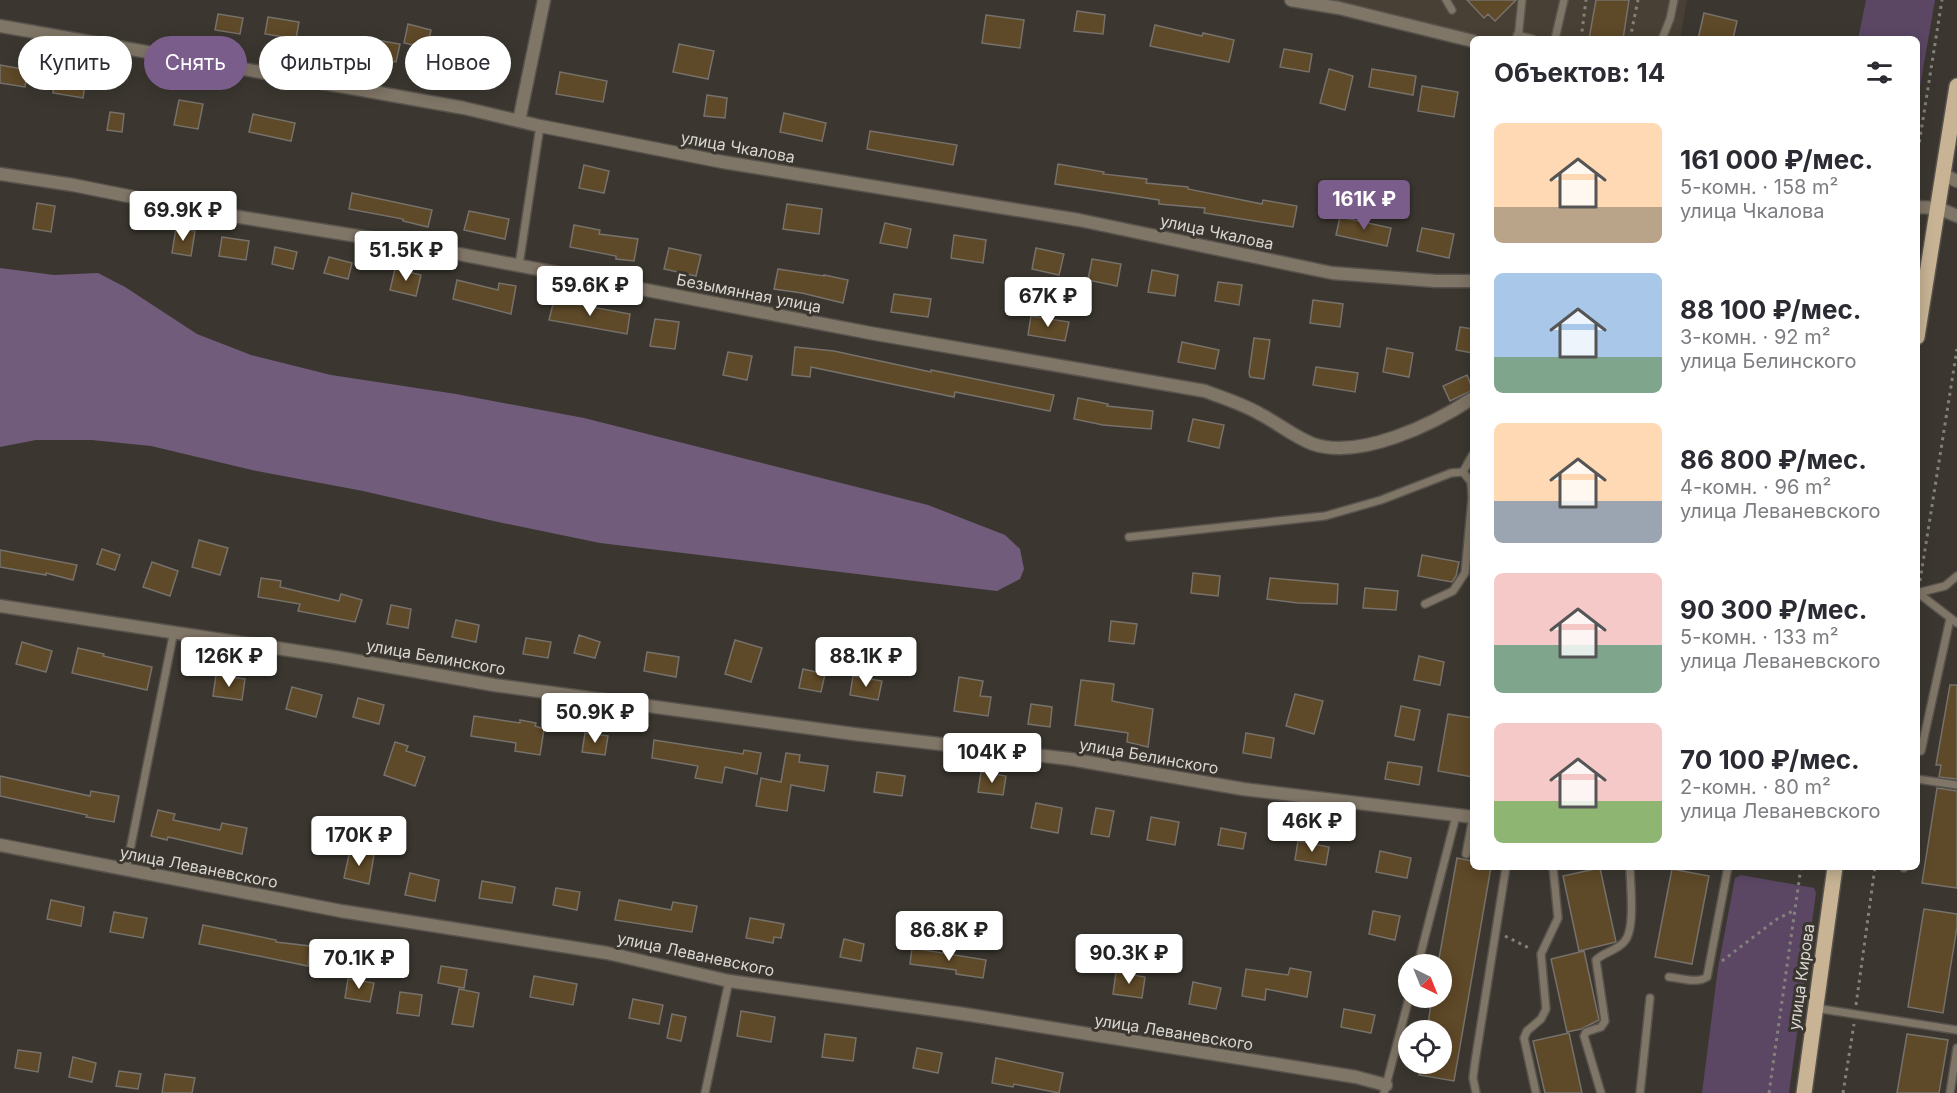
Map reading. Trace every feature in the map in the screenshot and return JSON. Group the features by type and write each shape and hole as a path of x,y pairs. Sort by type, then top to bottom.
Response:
{"main road":[{"path":"1920,319 1957,86"},
{"name":"улица Кирова","path":"1804,1093 1831,870"}],"street":[{"path":"519,121 544,0"},
{"path":"1291,0 1339,8 1470,40"},
{"name":"улица Чкалова","path":"0,26 464,108 540,126 723,162 1078,220 1332,273 1436,281 1470,281"},
{"name":"Безымянная улица","path":"0,174 73,185 208,212 407,244 870,333 1205,391 1248,407 1303,440 1316,445 1364,446 1431,422 1470,400"},
{"path":"1942,174 1957,181"},
{"path":"1920,207 1938,208 1957,216"},
{"name":"улица Белинского","path":"0,606 174,631 494,685 854,734 1070,759 1243,789 1470,817"},
{"name":"улица Леваневского","path":"0,845 341,911 607,953 729,981 964,1014 1345,1075 1385,1089"}],"lane":[{"path":"1446,0 1452,10"},
{"path":"1518,36 1522,0"},
{"path":"1556,36 1564,0"},
{"path":"1663,36 1674,0"},
{"path":"519,265 540,126"},
{"path":"1463,472 1470,459"},
{"path":"1129,537 1325,516 1381,500 1451,473 1463,472"},
{"path":"1463,472 1470,481"},
{"path":"1425,604 1453,591 1465,573 1470,519"},
{"path":"1920,592 1945,586 1955,580"},
{"path":"1920,595 1957,623"},
{"path":"1921,751 1950,619"},
{"path":"126,870 174,631"},
{"path":"1920,779 1957,785"},
{"path":"1421,954 1456,816"},
{"path":"1466,854 1470,833"},
{"path":"1476,1093 1473,1078 1475,1062 1505,870"},
{"path":"1536,1093 1524,1038 1527,1031 1542,1019 1546,1010 1541,954 1558,918 1553,870"},
{"path":"1601,1093 1584,1036 1586,1032 1601,1027 1605,1020 1596,960 1622,944 1629,934 1630,870"},
{"path":"1669,977 1704,980 1709,972 1727,870"},
{"path":"705,1093 729,981"},
{"path":"1640,1093 1650,998"},
{"path":"1385,1089 1406,1008"},
{"path":"1815,1008 1957,1030"},
{"path":"1950,1093 1957,1048"}],"path":[{"path":"1581,36 1586,0"},
{"path":"1631,36 1638,0"},
{"path":"1920,139 1942,0"},
{"path":"1920,580 1957,349"},
{"path":"1769,1093 1801,870"},
{"path":"1843,1093 1875,870"},
{"path":"1709,972 1777,919 1795,910"},
{"path":"1495,931 1541,954"}],"shaded area":[{"path":"1291,0 1687,0 1681,36 1470,38"},
{"path":"1866,0 1935,0 1920,87 1920,36 1859,36"},
{"path":"0,268 54,275 98,273 125,287 197,334 251,355 331,375 456,394 584,418 928,505 1005,535 1020,549 1024,569 1020,579 997,591 600,543 363,491 252,470 151,446 92,440 36,440 0,447"},
{"path":"1741,875 1814,888 1816,893 1789,1093 1702,1093 1718,968 1735,878"}],"building":[{"path":"1467,0 1516,0 1495,21 1488,14 1484,18"},
{"path":"1596,0 1629,0 1623,36 1590,36"},
{"path":"1077,11 1105,15 1103,34 1074,31"},
{"path":"1704,13 1737,21 1734,36 1699,36"},
{"path":"218,14 243,18 240,34 215,30"},
{"path":"986,15 1024,20 1020,48 982,43"},
{"path":"268,17 299,22 297,36 265,34"},
{"path":"408,24 431,30 430,36 405,36"},
{"path":"1155,25 1202,36 1203,33 1234,40 1229,62 1150,46"},
{"path":"393,43 400,44 396,62 393,61"},
{"path":"679,44 714,51 708,79 673,72"},
{"path":"1284,49 1312,54 1309,72 1280,67"},
{"path":"0,65 18,68 18,86 0,83"},
{"path":"1329,69 1353,76 1345,110 1320,103"},
{"path":"1372,69 1416,76 1413,95 1369,87"},
{"path":"560,72 607,81 603,102 556,94"},
{"path":"1422,86 1458,92 1454,117 1418,111"},
{"path":"53,90 84,90 83,98 53,93"},
{"path":"707,95 727,98 725,118 704,116"},
{"path":"179,100 203,104 198,129 174,125"},
{"path":"110,112 124,114 122,132 107,130"},
{"path":"784,113 826,123 822,141 780,132"},
{"path":"253,114 295,123 291,141 249,132"},
{"path":"870,131 957,145 953,165 867,149"},
{"path":"1058,164 1104,172 1103,174 1147,179 1146,183 1188,187 1188,189 1262,204 1263,200 1297,206 1293,227 1204,213 1205,208 1159,204 1159,200 1055,184"},
{"path":"584,165 609,171 604,193 579,188"},
{"path":"352,193 432,210 428,227 403,221 403,219 349,209"},
{"path":"37,203 55,206 51,232 33,229"},
{"path":"787,204 822,209 819,234 783,229"},
{"path":"469,211 509,219 505,239 464,230"},
{"path":"1340,217 1391,228 1387,246 1336,235"},
{"path":"885,223 911,229 907,248 880,243"},
{"path":"574,225 600,230 599,234 638,239 634,261 616,259 616,256 570,247"},
{"path":"176,228 195,231 191,256 172,253"},
{"path":"1422,228 1454,234 1449,258 1417,251"},
{"path":"954,235 986,240 983,263 951,258"},
{"path":"222,237 249,241 246,260 219,256"},
{"path":"275,247 297,252 293,269 272,264"},
{"path":"669,248 701,255 696,276 664,269"},
{"path":"1036,248 1064,254 1059,275 1032,269"},
{"path":"329,257 352,263 348,279 324,273"},
{"path":"1092,259 1121,264 1117,286 1088,280"},
{"path":"395,269 421,275 416,296 390,290"},
{"path":"778,269 848,280 843,303 774,289"},
{"path":"1152,270 1178,275 1175,296 1148,292"},
{"path":"457,280 498,290 499,283 516,286 511,314 453,299"},
{"path":"1218,282 1242,285 1239,305 1215,301"},
{"path":"894,294 931,299 928,317 891,312"},
{"path":"554,300 630,314 627,334 549,320"},
{"path":"1313,300 1343,304 1340,327 1310,323"},
{"path":"1031,316 1069,322 1065,341 1028,335"},
{"path":"655,319 679,322 675,349 650,346"},
{"path":"1460,327 1470,329 1470,352 1456,350"},
{"path":"1254,338 1270,340 1264,379 1250,377 1249,373"},
{"path":"1182,342 1219,350 1215,369 1178,362"},
{"path":"795,347 834,351 1054,395 1050,411 955,392 954,397 811,367 810,377 792,375"},
{"path":"1387,348 1413,353 1409,377 1383,372"},
{"path":"728,352 752,356 747,380 723,375"},
{"path":"1316,367 1358,373 1355,392 1313,385"},
{"path":"1467,375 1470,391 1450,401 1443,386"},
{"path":"1078,398 1108,404 1107,406 1153,411 1151,429 1103,425 1074,419"},
{"path":"1193,419 1224,425 1219,448 1188,441"},
{"path":"199,540 228,548 220,575 192,567"},
{"path":"102,549 120,555 115,570 97,564"},
{"path":"0,550 77,565 73,580 46,573 46,575 0,567"},
{"path":"1422,555 1459,562 1452,582 1418,576"},
{"path":"152,562 178,571 170,596 143,587"},
{"path":"1193,573 1220,576 1218,596 1191,593"},
{"path":"261,578 281,581 280,587 339,601 341,594 362,600 355,622 298,611 300,604 258,597"},
{"path":"1270,578 1338,584 1337,604 1267,599"},
{"path":"1365,588 1398,591 1396,610 1363,608"},
{"path":"391,605 411,609 408,628 387,624"},
{"path":"456,620 479,625 476,642 452,637"},
{"path":"1111,621 1137,624 1134,644 1109,641"},
{"path":"579,635 600,642 595,658 574,653"},
{"path":"526,638 551,642 548,658 523,654"},
{"path":"735,640 762,648 751,682 725,674"},
{"path":"22,642 52,651 46,672 16,664"},
{"path":"78,648 152,667 147,690 72,673"},
{"path":"647,652 679,657 676,677 644,671"},
{"path":"1419,656 1444,662 1440,685 1414,680"},
{"path":"803,669 825,674 821,692 799,688"},
{"path":"216,675 245,679 242,700 213,696"},
{"path":"853,676 882,681 878,700 850,695"},
{"path":"959,677 983,681 980,696 991,697 988,716 954,711"},
{"path":"1081,680 1114,684 1112,701 1153,709 1148,747 1127,742 1128,733 1075,725"},
{"path":"1950,685 1957,685 1957,779 1939,777 1941,765 1936,765"},
{"path":"292,687 322,695 316,717 286,709"},
{"path":"1295,694 1323,701 1314,734 1286,726"},
{"path":"358,698 384,705 379,724 353,717"},
{"path":"1031,704 1052,707 1050,727 1028,724"},
{"path":"1401,706 1420,710 1414,740 1395,736"},
{"path":"1448,714 1470,718 1470,776 1438,771"},
{"path":"474,716 536,723 535,726 544,729 540,755 515,751 516,743 471,736"},
{"path":"585,733 608,736 605,755 582,752"},
{"path":"1246,733 1274,738 1271,758 1243,753"},
{"path":"654,740 743,754 744,750 761,753 757,774 725,767 722,783 695,778 698,766 652,758"},
{"path":"395,742 408,746 406,751 425,757 415,786 384,775"},
{"path":"786,753 800,755 799,762 828,766 824,791 791,785 787,811 756,806 761,778 781,782"},
{"path":"1388,762 1422,767 1419,785 1385,779"},
{"path":"877,772 905,776 902,796 874,792"},
{"path":"981,772 1006,776 1003,795 978,792"},
{"path":"0,776 90,796 91,791 119,796 114,822 0,796"},
{"path":"1937,788 1957,791 1957,888 1922,883"},
{"path":"1036,803 1062,808 1058,833 1031,828"},
{"path":"1096,808 1114,811 1109,837 1091,834"},
{"path":"158,810 175,814 173,820 220,830 222,823 247,828 242,854 168,837 167,840 151,836"},
{"path":"1151,817 1179,822 1175,845 1147,840"},
{"path":"1221,828 1246,833 1243,849 1218,845"},
{"path":"1298,841 1329,847 1326,865 1295,860"},
{"path":"350,850 374,855 369,884 344,878"},
{"path":"1380,851 1411,858 1407,878 1376,872"},
{"path":"1457,858 1470,860 1470,870 1490,870 1454,1081 1419,1075 1452,1074 1452,1020 1429,1020 1430,1008 1452,1008 1452,954 1440,954"},
{"path":"1600,870 1616,942 1579,951 1563,876"},
{"path":"1672,870 1709,876 1692,964 1655,957"},
{"path":"410,873 439,880 435,901 405,895"},
{"path":"482,881 515,887 512,903 479,898"},
{"path":"556,888 580,892 577,910 553,905"},
{"path":"51,900 84,907 81,926 47,919"},
{"path":"619,900 671,910 673,902 697,906 692,932 615,920"},
{"path":"1924,909 1957,914 1957,927 1943,1013 1908,1007"},
{"path":"1373,911 1400,916 1395,940 1369,934"},
{"path":"114,912 147,918 143,938 110,932"},
{"path":"750,918 784,924 781,938 774,937 773,943 746,938"},
{"path":"203,925 276,940 276,942 310,946 308,966 199,944"},
{"path":"844,939 864,944 861,961 840,957"},
{"path":"912,948 986,960 983,978 956,974 956,970 910,964"},
{"path":"1584,951 1599,1020 1581,1029 1567,1032 1551,959"},
{"path":"441,966 467,970 464,988 438,983"},
{"path":"1290,968 1311,972 1307,997 1266,989 1265,1000 1242,996 1246,969 1288,975"},
{"path":"1116,972 1145,977 1142,998 1113,994"},
{"path":"534,976 577,984 573,1005 530,997"},
{"path":"348,979 374,983 370,1002 345,998"},
{"path":"1193,982 1221,988 1216,1009 1189,1004"},
{"path":"459,989 479,993 473,1027 452,1024"},
{"path":"400,992 422,995 419,1016 397,1013"},
{"path":"633,999 663,1005 659,1024 629,1018"},
{"path":"1344,1009 1375,1015 1371,1033 1341,1027"},
{"path":"741,1011 775,1017 771,1042 737,1036"},
{"path":"672,1014 686,1017 681,1041 667,1038"},
{"path":"1569,1033 1582,1093 1545,1093 1533,1041"},
{"path":"825,1034 856,1038 853,1061 822,1057"},
{"path":"1907,1034 1948,1040 1939,1093 1897,1093"},
{"path":"917,1048 942,1053 938,1073 913,1068"},
{"path":"18,1050 41,1053 38,1072 15,1068"},
{"path":"73,1057 96,1063 92,1082 69,1077"},
{"path":"996,1058 1063,1073 1059,1093 1014,1084 1013,1087 992,1083"},
{"path":"119,1071 141,1074 138,1089 116,1086"},
{"path":"165,1074 195,1078 192,1093 162,1093"}]}
